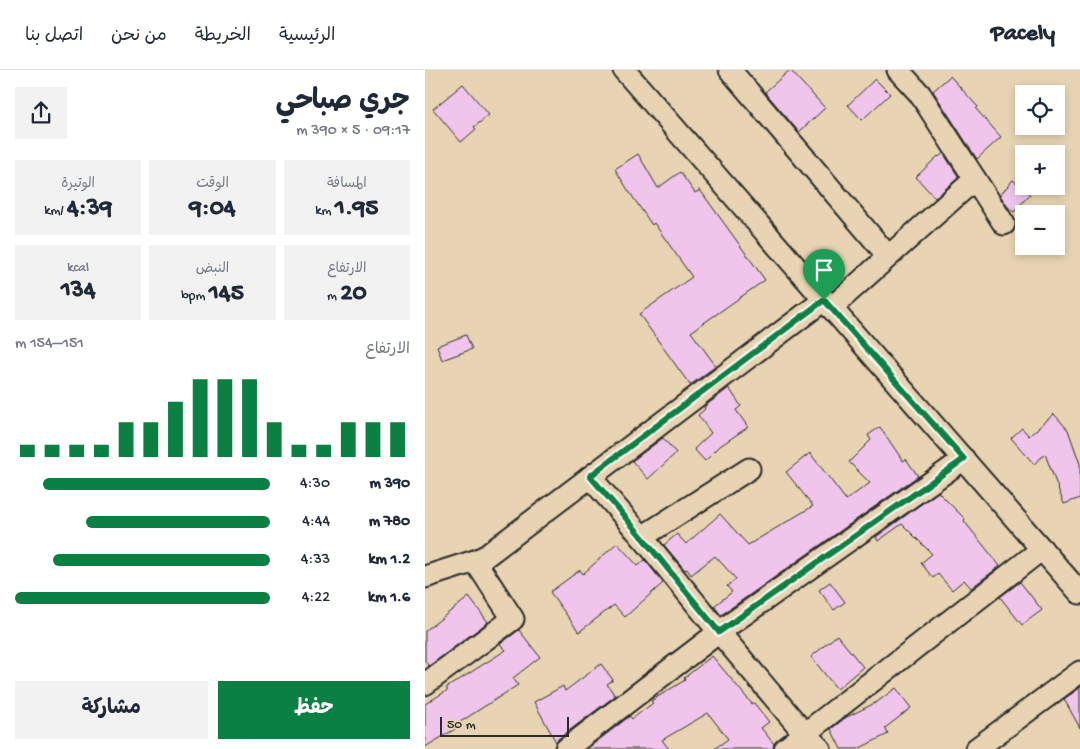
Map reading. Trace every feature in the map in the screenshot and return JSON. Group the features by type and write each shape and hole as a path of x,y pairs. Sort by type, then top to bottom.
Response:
{"street":[{"path":"624,70 1080,592"},
{"path":"730,70 888,256"},
{"path":"898,70 920,94 1004,224"},
{"path":"425,577 486,556 590,476 827,304 888,256 975,179"},
{"path":"566,749 719,632 964,459"},
{"path":"642,537 749,469"},
{"path":"590,476 719,632 805,734 820,749"},
{"path":"785,749 1042,549"},
{"path":"425,684 513,619 475,561"},
{"path":"976,749 1080,672"}],"building":[{"path":"790,70 825,108 799,132 765,92"},
{"path":"950,76 978,107 976,109 1001,137 977,159 933,91"},
{"path":"875,79 890,94 862,120 848,105"},
{"path":"463,84 489,115 474,127 476,129 461,142 433,109"},
{"path":"943,153 958,178 935,198 916,177"},
{"path":"638,154 658,188 680,172 695,193 700,190 765,280 691,332 716,366 690,385 639,314 692,277 654,223 652,225 615,169"},
{"path":"1013,180 1015,182 1015,195 1029,195 1020,205 1015,205 1014,212 1000,195"},
{"path":"466,335 472,349 442,360 437,346"},
{"path":"729,388 741,406 736,410 748,427 720,446 705,461 694,449 711,433 698,415 705,409 704,407"},
{"path":"1054,414 1068,430 1080,464 1080,498 1064,504 1045,454 1034,464 1011,438 1022,428 1029,436"},
{"path":"880,427 903,461 906,459 918,476 721,615 714,606 732,592 727,586 736,579 715,556 691,575 664,545 677,534 686,544 720,514 748,545 813,506 786,472 810,453 846,500 870,483 849,462 871,440 868,435"},
{"path":"663,438 676,453 648,479 632,461"},
{"path":"938,492 965,519 964,521 1000,566 971,588 964,580 952,590 938,574 933,578 921,563 932,554 902,524 878,541 876,537"},
{"path":"617,543 638,566 645,560 663,583 625,617 614,605 579,632 550,592 580,570 583,574"},
{"path":"830,582 845,602 834,610 819,590"},
{"path":"1020,582 1042,610 1022,625 1000,597"},
{"path":"469,597 488,622 429,666 425,661 425,631"},
{"path":"519,630 540,657 513,678 518,685 460,722 462,725 425,747 425,704 448,690 446,688 506,650 500,644"},
{"path":"837,635 863,667 837,689 811,657"},
{"path":"712,656 769,722 761,728 774,744 773,749 714,749 728,739 708,713 662,740 669,749 587,749 630,716 632,719 653,703 651,701 685,680 684,678"},
{"path":"601,664 613,680 607,684 615,696 556,742 534,702 563,686 565,691"},
{"path":"896,688 911,708 885,728 888,734 858,749 841,749 831,729 845,718 877,702"},
{"path":"1080,688 1080,728 1064,699"}],"route":[{"path":"824,300 964,459 719,632 590,476 824,300"}]}
